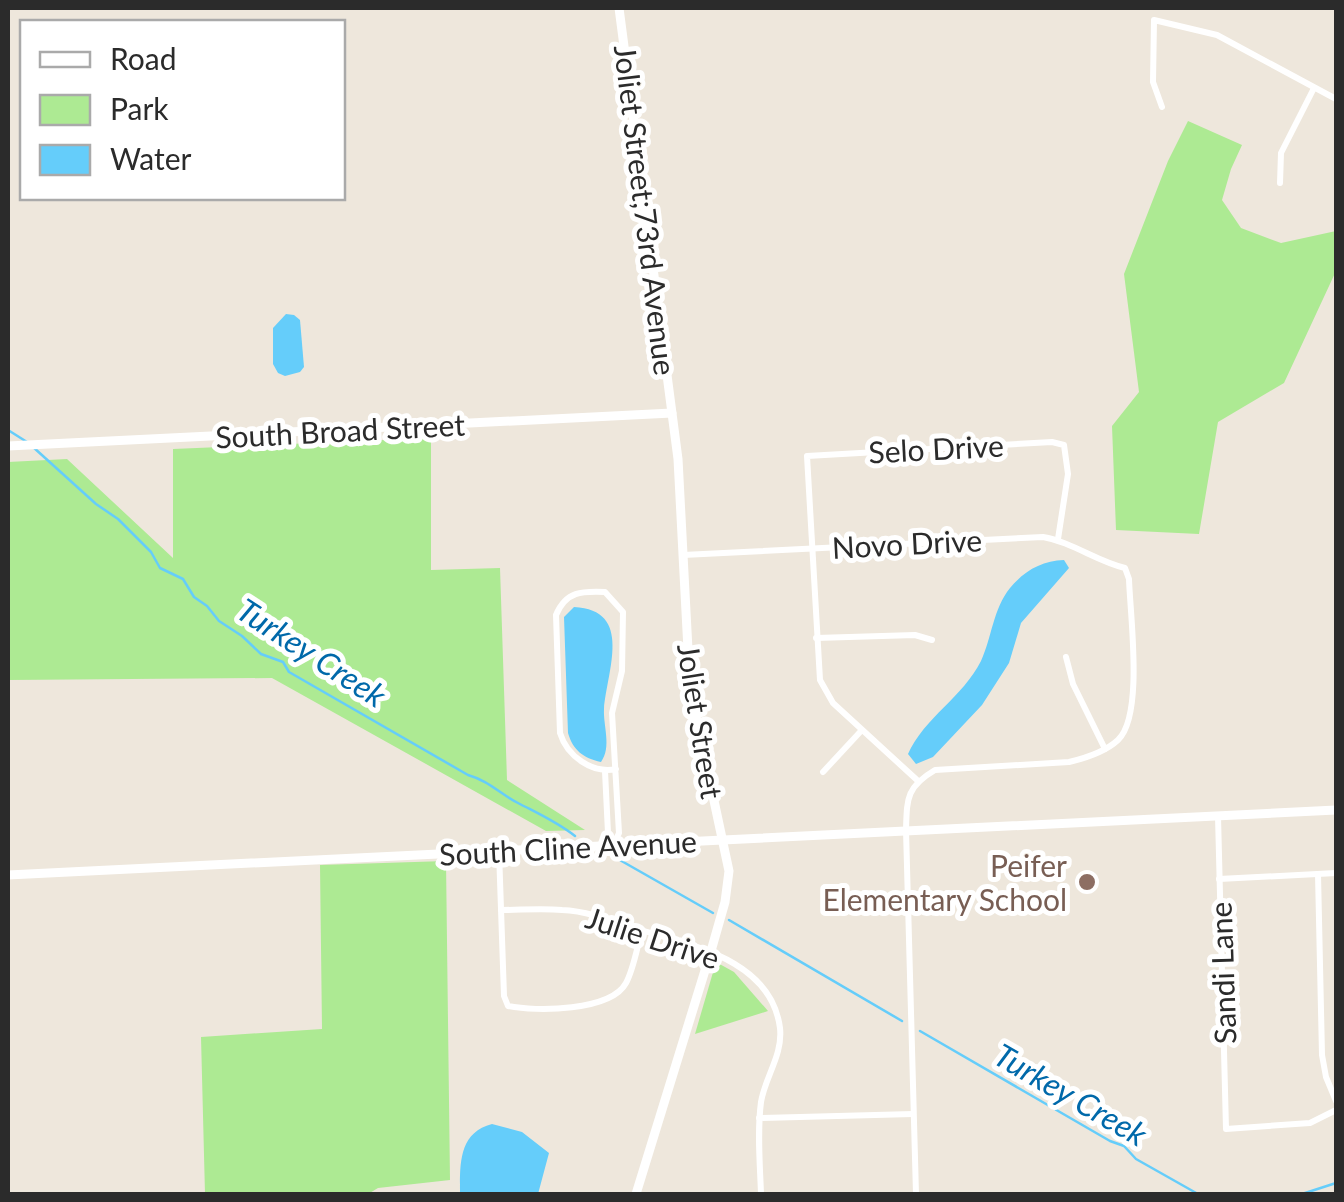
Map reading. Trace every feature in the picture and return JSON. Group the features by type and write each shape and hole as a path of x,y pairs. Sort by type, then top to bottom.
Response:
{"street":[{"name":"Joliet Street;73rd Avenue","path":"619,8 672,413"},
{"path":"1162,107 1153,82 1154,20 1216,36 1336,99"},
{"path":"1280,183 1281,153 1314,88"},
{"name":"South Broad Street","path":"8,446 672,413"},
{"name":"Joliet Street","path":"636,1194 728,888 725,840 690,688 672,413"},
{"name":"Selo Drive","path":"812,548 808,456 1052,442 1064,444 1068,474 1058,539"},
{"name":"Novo Drive","path":"683,555 1025,537 1058,539 1102,562 1125,568 1132,709 1120,738 1105,749"},
{"path":"812,548 820,680 832,703 917,780"},
{"path":"614,844 619,833 616,769 612,713 622,672 623,612 605,592 571,594 561,602 556,614 560,733 568,751 605,771 616,769"},
{"path":"816,638 915,635 932,640"},
{"path":"916,1194 906,830 910,792 917,780 934,770 1069,762 1105,749 1073,684 1066,657"},
{"path":"823,772 861,730"},
{"path":"605,771 608,833 614,844"},
{"name":"South Cline Avenue","path":"8,875 1336,810"},
{"name":"Sandi Lane","path":"1218,816 1226,1130 1310,1123 1336,1110"},
{"path":"500,850 504,996 508,1006 598,1004 625,985 642,930"},
{"path":"1220,878 1336,873"},
{"path":"1318,874 1322,1055 1336,1101"},
{"name":"Julie Drive","path":"501,910 564,910 711,951 740,967 772,1002 780,1029 778,1052 762,1096 759,1118 761,1194"},
{"path":"759,1118 913,1114"}],"green space":[{"path":"1188,121 1242,145 1222,200 1241,228 1281,243 1336,231 1336,271 1284,383 1218,422 1199,534 1116,530 1112,426 1139,392 1124,274 1168,161"},
{"path":"431,438 431,570 500,568 507,780 585,830 546,831 272,678 8,680 8,462 67,459 173,558 173,449"},
{"path":"446,861 450,1180 378,1188 368,1194 205,1194 201,1037 322,1029 320,865"},
{"path":"716,962 734,972 768,1011 695,1034"}],"water":[{"path":"286,314 300,320 304,367 285,376 273,364 273,328"},
{"path":"1064,560 1069,568 1021,623 1009,663 982,705 933,757 916,764 908,754 981,661 1000,605 1010,588 1034,568"},
{"path":"574,607 593,611 611,631 612,661 604,709 607,743 601,762 580,752 568,733 564,617"},
{"path":"492,1124 522,1132 549,1153 538,1194 460,1194 461,1161 467,1142 481,1128"}],"waterway":[{"name":"Turkey Creek","path":"8,430 27,442"},
{"name":"Turkey Creek","path":"33,447 118,519 151,552 160,568 183,579 194,597 261,654 283,662 289,672 575,836"},
{"name":"Turkey Creek","path":"611,855 713,913"},
{"name":"Turkey Creek","path":"729,920 902,1021"},
{"name":"Turkey Creek","path":"920,1031 1124,1146 1136,1159 1198,1194"},
{"name":"Turkey Creek","path":"1302,1194 1336,1183"}],"place":[{"name":"Peifer Elementary School","path":"1087,882"}]}
